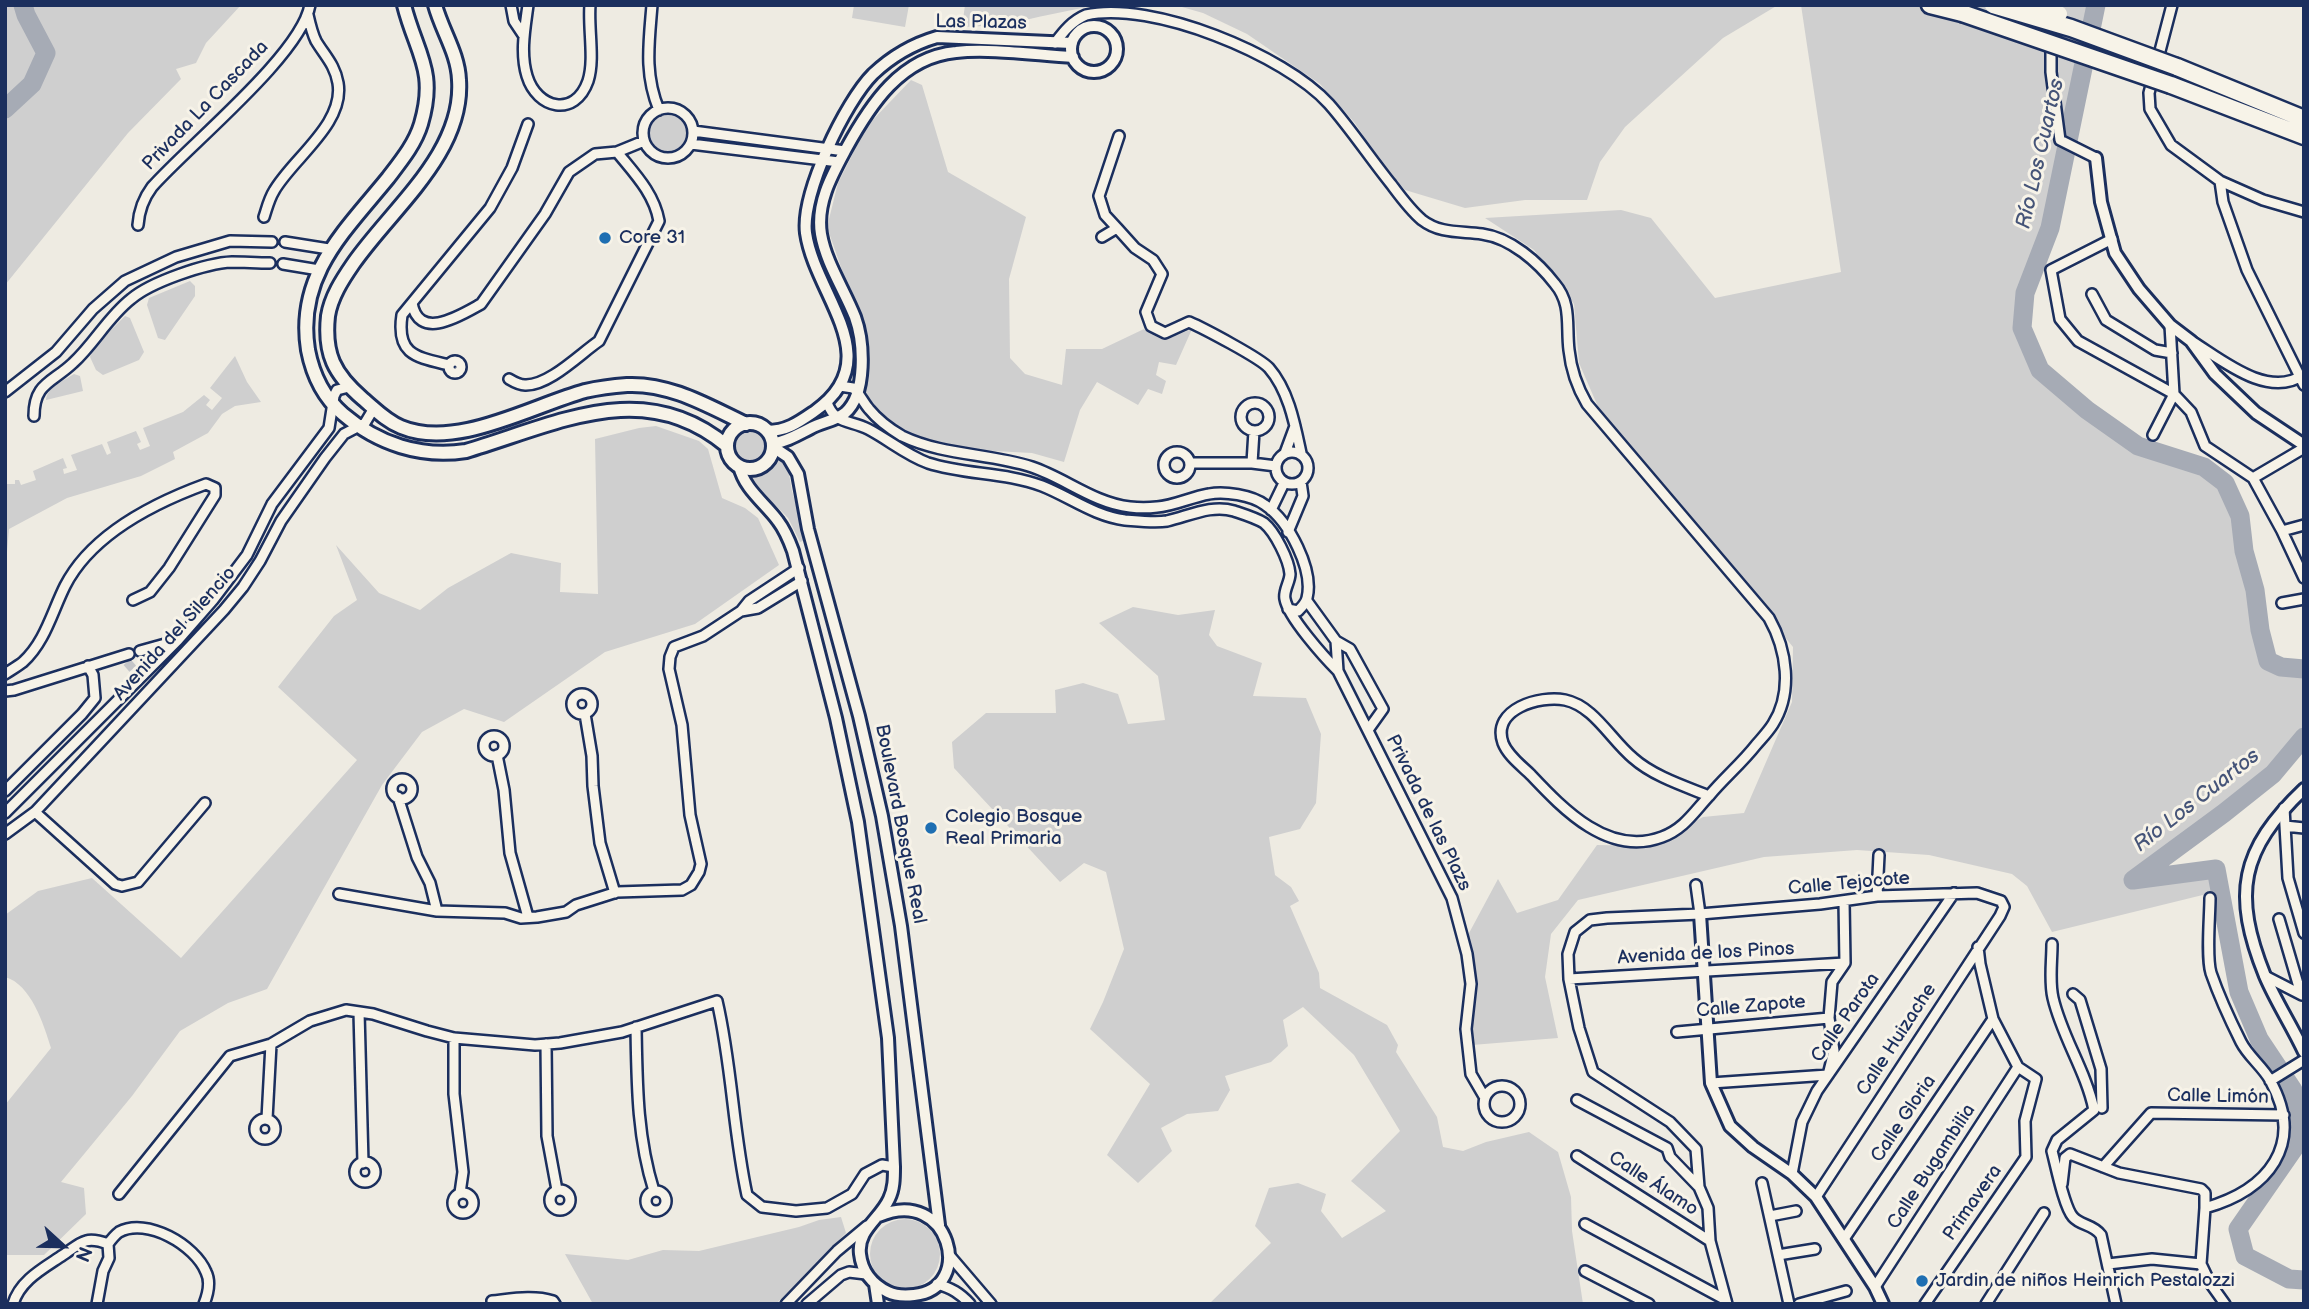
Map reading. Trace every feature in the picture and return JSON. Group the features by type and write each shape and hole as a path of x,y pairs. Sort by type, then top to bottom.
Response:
{"highway":[{"path":"1930,5 1962,13 2171,85 2304,136"},
{"path":"1993,5 2178,63 2304,119"},
{"path":"2032,5 2304,110"}],"main road":[{"path":"404,5 426,67 427,87 420,127 400,162 329,249 311,287 307,306 305,331 311,362 318,383 332,404 358,427 389,443 427,453 450,454 466,451 590,413 624,409 659,410 704,428 727,446"},
{"path":"435,5 456,58 459,80 456,113 445,144 420,180 365,248 332,300 326,334 329,355 349,387 387,420 416,432 455,432 478,427 586,391 629,385 662,387 767,431 773,446 772,453 764,464 752,469 739,466 730,458 727,446 731,434 746,424"}],"street":[{"path":"511,5 514,21 524,36"},
{"path":"528,5 524,36 527,75 538,97 554,105 568,104 580,96 589,80 590,5"},
{"path":"652,5 648,68 651,90 659,110"},
{"path":"2051,5 2051,72 2060,140 2096,159 2101,202 2116,253 2139,289 2169,325 2245,375 2276,383 2302,379 2247,270 2223,202 2220,181"},
{"path":"2172,5 2149,93 2150,109 2171,145 2220,181 2263,200 2304,212"},
{"path":"1055,43 1071,23 1087,14 1118,8 1151,11 1214,29 1276,63 1328,103 1422,220 1444,231 1485,234 1502,240 1526,255 1552,281 1562,293 1567,308 1568,348 1577,387 1587,404 1769,618 1779,638 1786,672 1784,694 1773,724 1690,820 1664,836 1632,842 1610,837 1591,828 1563,807 1506,750 1502,737 1503,724 1514,710 1537,701 1559,699 1575,703 1588,712 1634,760 1667,779 1709,796"},
{"name":"Privada La Cascada","path":"264,217 275,190 335,111 339,86 332,62 316,40 309,10"},
{"name":"Privada La Cascada","path":"138,226 139,211 152,187 263,76 282,54 309,10"},
{"path":"1091,27 1109,32 1116,45 1114,60 1103,70 1096,72 1082,69 1073,57 1072,43 1080,31 1091,27"},
{"name":"Las Plazas","path":"840,386 848,360 846,336 819,274 806,232 806,214 809,198 824,160 848,108 873,74 899,53 937,37 1072,43"},
{"name":"Las Plazas","path":"857,391 862,360 859,331 825,252 820,219 827,187 874,102 916,64 955,52 1073,57"},
{"path":"674,109 681,112 687,117 693,131 691,144 679,156 662,158 654,155 644,141 647,119 659,110 674,109"},
{"path":"449,365 421,358 407,348 400,332 402,315 490,208 512,168 528,124"},
{"path":"693,131 845,151"},
{"path":"1119,136 1099,196 1105,215 1135,248 1153,260 1162,274 1146,312 1151,326 1165,333 1189,322 1268,367 1286,397 1301,453 1309,470 1301,482 1284,482 1278,476 1276,466 1280,456 1290,451 1301,453"},
{"path":"412,303 420,319 435,324 481,304 545,214 569,172 596,154 617,152 644,141"},
{"path":"691,144 839,162"},
{"path":"509,379 523,385 533,384 573,362 599,341 659,221 649,192 617,152"},
{"path":"1102,237 1117,228"},
{"path":"2112,239 2051,270 2060,319 2078,341 2174,394 2191,412 2205,446 2253,478 2304,578"},
{"path":"5,390 56,352 93,309 125,281 176,257 230,241 272,242"},
{"path":"285,242 329,249"},
{"path":"34,416 38,391 74,363 100,330 132,298 174,276 229,262 270,263"},
{"path":"283,264 319,270"},
{"path":"2092,294 2106,320 2155,350 2172,354"},
{"path":"2153,435 2174,394 2169,325"},
{"path":"2191,341 2216,374 2256,414 2304,446 2253,478"},
{"path":"767,431 791,427 827,402 840,386 848,386 857,391 870,410 886,425 901,435 942,450 1013,461 1032,467 1100,499 1129,507 1158,507 1211,493 1243,496 1265,504 1282,520 1300,551 1309,578 1307,601 1298,611 1288,609 1284,597 1290,575 1285,554 1264,524 1242,514 1231,510 1212,509 1164,522 1123,520 1089,510 1043,487 1007,476 926,462 870,430 837,418 831,413 827,402"},
{"name":"Avenida del Silencio","path":"5,813 178,640 231,578 247,555 272,504 329,428 337,390 349,387"},
{"path":"773,446 837,418 851,407 857,391"},
{"name":"Avenida del Silencio","path":"5,834 34,812 65,780 243,587 281,521 337,442 369,419 374,408"},
{"path":"1285,453 1295,425"},
{"path":"1252,463 1254,431"},
{"name":"Boulevard Bosque Real","path":"773,446 788,457 798,474 808,529 836,628 882,816 901,926 939,1225"},
{"path":"1190,463 1252,463 1276,466"},
{"path":"739,466 750,490 786,533 799,568 847,765 858,822 888,1038 894,1167 890,1198 879,1216 837,1251 786,1304"},
{"path":"1271,510 1284,482"},
{"path":"1288,532 1303,496 1301,482"},
{"path":"5,674 24,661 43,635 66,584 91,549 158,505 206,484 215,488 215,495 169,568 149,592 133,600"},
{"path":"268,513 281,521"},
{"path":"2282,531 2304,525"},
{"path":"339,894 437,911 527,917 566,912 576,905 615,893 682,890 691,885 701,864 690,815 684,737 669,669 670,657 674,647 703,636 799,568"},
{"path":"741,611 758,608 802,581"},
{"path":"2282,603 2304,599"},
{"path":"1307,601 1336,641 1350,649 1383,709 1368,730"},
{"name":"Privada de las Plazs","path":"1288,609 1321,655 1338,671 1451,898 1467,954 1471,984 1466,1029 1471,1074 1485,1098"},
{"path":"140,651 178,640"},
{"path":"1321,655 1336,641"},
{"name":"Privada de las Plazs","path":"1336,641 1338,671"},
{"path":"5,691 14,691 88,666 128,660 140,678"},
{"path":"5,792 95,698 93,675 88,666"},
{"path":"585,714 592,756 600,843 615,893"},
{"path":"497,755 505,790 510,853 527,917"},
{"path":"847,765 869,760"},
{"path":"53,766 65,780"},
{"path":"2304,789 2284,808 2255,851 2246,876 2246,915 2265,976 2304,1052"},
{"path":"398,797 417,857 430,883 437,911"},
{"path":"34,812 115,884 122,886 138,882 205,803"},
{"path":"2284,808 2288,878 2299,905 2304,933"},
{"path":"2285,826 2304,828"},
{"path":"1877,896 1879,855"},
{"path":"1696,885 1711,1083 1730,1126 1753,1147 1792,1174 1816,1197 1884,1304"},
{"name":"Calle Parota","path":"1792,1174 1802,1122 1817,1091 1954,893"},
{"name":"Calle Tejocote","path":"1699,1186 1696,1149 1670,1122 1593,1072 1579,1028 1569,979 1568,954 1575,932 1590,920 1700,914 1877,896 1977,893 2001,901"},
{"path":"2205,1208 2247,1191 2264,1177 2276,1161 2282,1141 2284,1115 2270,1081 2242,1045 2210,970 2210,898"},
{"path":"1711,1083 1828,1075 1834,1051 1829,1018 1832,982 1845,963 1844,901"},
{"name":"Calle Huizache","path":"1816,1197 2000,916 2004,907 2001,901"},
{"path":"2279,919 2302,995"},
{"path":"2052,944 2053,997 2098,1109"},
{"path":"1978,947 1993,1019 2018,1067"},
{"name":"Avenida de los Pinos","path":"1569,979 1845,963"},
{"path":"2265,976 2302,995"},
{"path":"2073,994 2080,1000 2101,1069 2098,1109 2057,1140 2052,1152 2071,1215 2080,1222 2094,1226 2101,1234 2114,1302"},
{"path":"119,1194 230,1056 271,1044 310,1021 346,1010 454,1038 560,1044 636,1027 717,1001 724,1032 747,1195 762,1207 796,1211 827,1208 852,1195 865,1174 882,1165 894,1167"},
{"path":"359,1012 363,1163"},
{"name":"Calle Zapote","path":"1677,1031 1829,1018"},
{"name":"Calle Gloria","path":"1844,1239 1993,1019"},
{"path":"636,1027 638,1119 647,1170 654,1191"},
{"path":"454,1038 454,1094 463,1172 460,1193"},
{"path":"267,1119 271,1044"},
{"path":"546,1044 547,1136 557,1190"},
{"path":"2270,1081 2304,1060"},
{"name":"Primavera","path":"1925,1304 2026,1157 2025,1121 2036,1079 2018,1067"},
{"name":"Calle Bugambilia","path":"1875,1287 2018,1067"},
{"path":"1497,1086 1508,1087 1517,1094 1519,1111 1511,1120 1499,1122 1485,1110 1485,1098 1497,1086"},
{"path":"1577,1100 1667,1148 1670,1157 1699,1186 1708,1208 1710,1241 1727,1302"},
{"name":"Calle Limón","path":"2103,1167 2151,1113 2284,1115"},
{"path":"2061,1186 2065,1158 2070,1154 2119,1173 2202,1189 2205,1193 2205,1208 2201,1264 2224,1304"},
{"name":"Calle Álamo","path":"1577,1156 1710,1241"},
{"path":"1762,1183 1789,1304"},
{"path":"869,1225 862,1238 860,1252 866,1274 875,1284 890,1293 918,1299 937,1284 946,1271 950,1256 948,1240 939,1225 929,1216 902,1209 879,1216"},
{"path":"1770,1216 1796,1211"},
{"path":"1986,1304 2044,1213"},
{"path":"1585,1224 1727,1302"},
{"path":"97,1304 103,1271 109,1258 108,1244 117,1233 133,1227 156,1231 178,1241 195,1255 207,1273 209,1291 204,1304"},
{"path":"13,1304 15,1297 33,1276 84,1241 95,1240 108,1244"},
{"path":"1778,1255 1815,1249"},
{"path":"950,1256 991,1304"},
{"path":"2108,1264 2152,1259 2201,1264"},
{"path":"1585,1271 1649,1304"},
{"path":"807,1304 841,1275 849,1272 866,1274"},
{"path":"875,1284 878,1304"},
{"path":"937,1284 950,1287 970,1304"},
{"path":"1800,1304 1846,1291"},
{"path":"492,1301 530,1298 545,1299 555,1304"}],"shaded area":[{"path":"5,5 241,5 206,43 196,63 176,69 181,79 128,133 5,285"},
{"path":"854,5 909,5 905,27 852,18"},
{"path":"965,5 1099,5 1014,22 962,27"},
{"path":"1175,5 1778,5 1723,38 1625,127 1600,162 1587,200 1525,200 1465,208 1405,190 1382,163 1354,122 1320,84 1247,34 1203,13"},
{"path":"1801,5 2096,5 2050,228 2025,293 2022,328 2040,370 2087,410 2138,446 2204,467 2226,485 2240,516 2244,551 2255,590 2260,630 2268,661 2281,667 2304,669 2304,737 2273,774 2134,879 2216,869 2219,891 2052,932 2027,886 2012,874 1929,855 1857,850 1764,857 1578,900 1551,934 1545,977 1558,1038 1472,1045 1471,1022 1475,986 1468,935 1498,879 1517,913 1558,900 1597,845 1651,846 1703,817 1744,813 1792,702 1793,647 1599,409 1579,363 1574,304 1534,250 1485,218 1621,210 1651,218 1715,298 1841,272"},
{"path":"911,80 922,85 948,172 1026,217 1009,279 1010,358 1025,374 1062,385 1066,349 1102,349 1144,329 1164,340 1192,329 1176,365 1159,362 1156,375 1166,381 1162,394 1148,389 1138,405 1097,382 1080,410 1064,462 1032,453 974,450 932,443 890,423 862,391 868,345 827,227 838,183 866,127"},
{"path":"668,112 683,118 689,133 683,148 668,154 653,148 647,133 653,118"},
{"path":"190,281 195,286 195,296 165,340 158,338 147,305 149,298"},
{"path":"125,316 130,318 144,352 139,360 103,375 96,370 90,357 93,348"},
{"path":"235,356 247,382 261,402 235,406 222,414 208,433 173,452 175,459 141,476 67,498 9,529 5,575 5,484 15,484 15,480 19,480 21,485 36,480 33,471 63,458 67,468 63,469 64,474 77,470 71,455 102,444 107,455 111,453 107,442 136,431 141,442 137,444 140,450 150,446 143,428 183,412 204,395 210,400 206,405 212,410 222,398 210,388"},
{"path":"74,374 80,376 83,391 46,400 52,388"},
{"path":"656,426 699,441 708,449 722,498 745,508 758,518 779,565 695,624 605,652 504,722 464,709 422,732 382,785 267,989 228,1003 180,1031 132,1096 61,1182 84,1188 86,1214 44,1255 5,1255 5,1105 51,1048 29,996 14,981 5,977 5,915 38,891 92,878 181,958 357,760 278,687 334,616 357,600 336,545 379,593 420,610 448,588 511,553 561,563 560,592 598,594 595,439"},
{"path":"752,430 764,435 769,447 764,459 752,464 740,459 735,447 740,435"},
{"path":"782,458 788,468 806,540 800,542 788,518 752,482 746,472 765,468"},
{"path":"1133,607 1178,615 1215,610 1209,635 1217,646 1262,663 1253,696 1306,698 1321,734 1316,803 1300,829 1269,837 1275,875 1291,887 1299,901 1290,906 1319,973 1320,988 1387,1025 1398,1045 1396,1052 1437,1117 1443,1147 1463,1151 1486,1142 1529,1132 1558,1152 1571,1197 1572,1231 1583,1304 1209,1304 1271,1243 1255,1226 1269,1188 1298,1183 1326,1194 1321,1211 1342,1238 1386,1211 1351,1181 1400,1131 1354,1055 1303,1007 1283,1020 1288,1046 1271,1062 1225,1076 1230,1090 1218,1111 1187,1114 1161,1128 1172,1151 1138,1183 1107,1155 1150,1084 1090,1029 1124,949 1106,872 1084,863 1060,882 954,768 952,742 986,713 1056,713 1055,690 1083,683 1118,694 1128,724 1165,720 1158,676 1099,623"},
{"path":"841,1217 846,1233 776,1304 593,1304 565,1254 628,1260 663,1250 699,1251 819,1220"},
{"path":"898,1219 912,1219 925,1225 934,1234 940,1254 938,1267 930,1279 912,1289 898,1289 885,1283 876,1274 870,1261 870,1247 876,1234 885,1225"}],"waterway":[{"path":"5,109 32,84 46,53 23,5"},
{"name":"Río Los Cuartos","path":"2096,5 2050,228 2025,293 2022,328 2040,370 2087,410 2138,446 2204,467 2225,483 2240,516 2244,551 2255,590 2260,630 2268,661 2281,667 2304,669"},
{"name":"Río Los Cuartos","path":"2304,737 2273,774 2133,880 2216,869 2239,992 2259,1039 2293,1090 2297,1144 2238,1229 2245,1256 2289,1279 2304,1280"}],"tunnel":[{"path":"127,662 133,669"}],"place":[{"name":"Core 31","path":"605,238"},
{"name":"Colegio Bosque Real Primaria","path":"931,828"},
{"name":"Jardin de niños Heinrich Pestalozzi","path":"1922,1281"}]}
